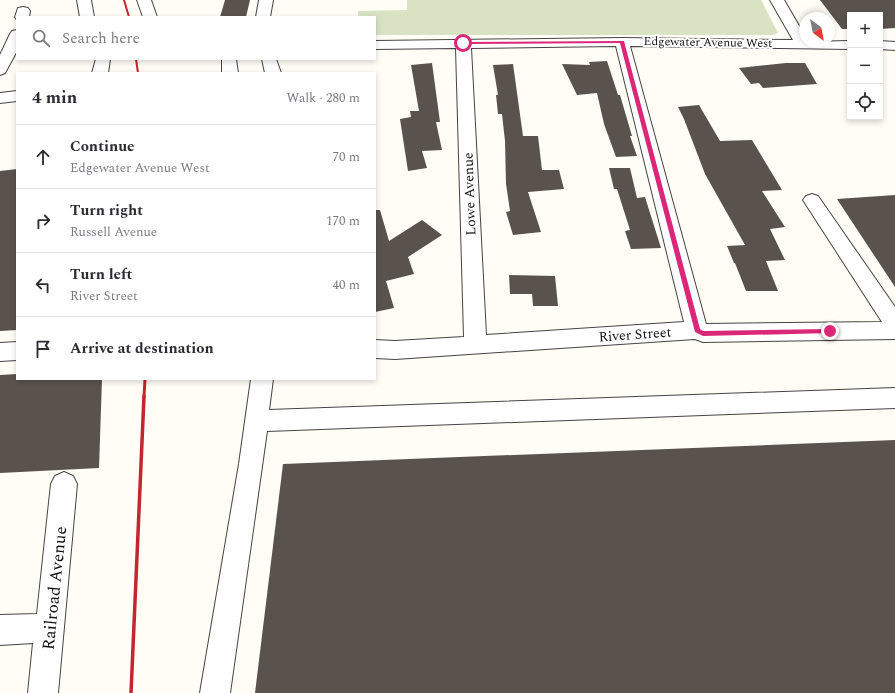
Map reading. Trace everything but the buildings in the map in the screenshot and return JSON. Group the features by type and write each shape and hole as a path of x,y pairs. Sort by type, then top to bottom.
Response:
{"street":[{"path":"75,0 86,10"},
{"path":"144,0 150,16"},
{"path":"263,16 266,0"},
{"path":"778,0 799,38"},
{"path":"0,70 14,45 16,38"},
{"path":"622,42 697,330"},
{"name":"Edgewater Avenue West","path":"376,45 622,42 799,43"},
{"name":"Lowe Avenue","path":"463,43 475,344"},
{"name":"Edgewater Avenue West","path":"835,44 847,45"},
{"path":"883,46 895,46"},
{"path":"100,72 103,60"},
{"path":"229,60 230,72"},
{"path":"269,60 273,72"},
{"path":"0,98 16,96"},
{"path":"812,200 895,324"},
{"name":"River Street","path":"376,349 395,350 697,330 703,333 895,330"},
{"path":"0,352 16,351"},
{"path":"215,693 251,464 262,380"},
{"path":"256,421 895,398"},
{"name":"Railroad Avenue","path":"43,693 64,484"},
{"path":"0,630 50,628"}],"green space":[{"path":"407,0 761,0 778,33 773,35 376,35 376,16 358,16 358,11 407,10"}],"railway":[{"path":"124,0 129,16"},
{"path":"136,60 138,72"},
{"path":"144,397 145,380"},
{"path":"131,693 144,396"}],"route":[{"path":"463,43 622,42 697,330 703,333 830,331"}]}
